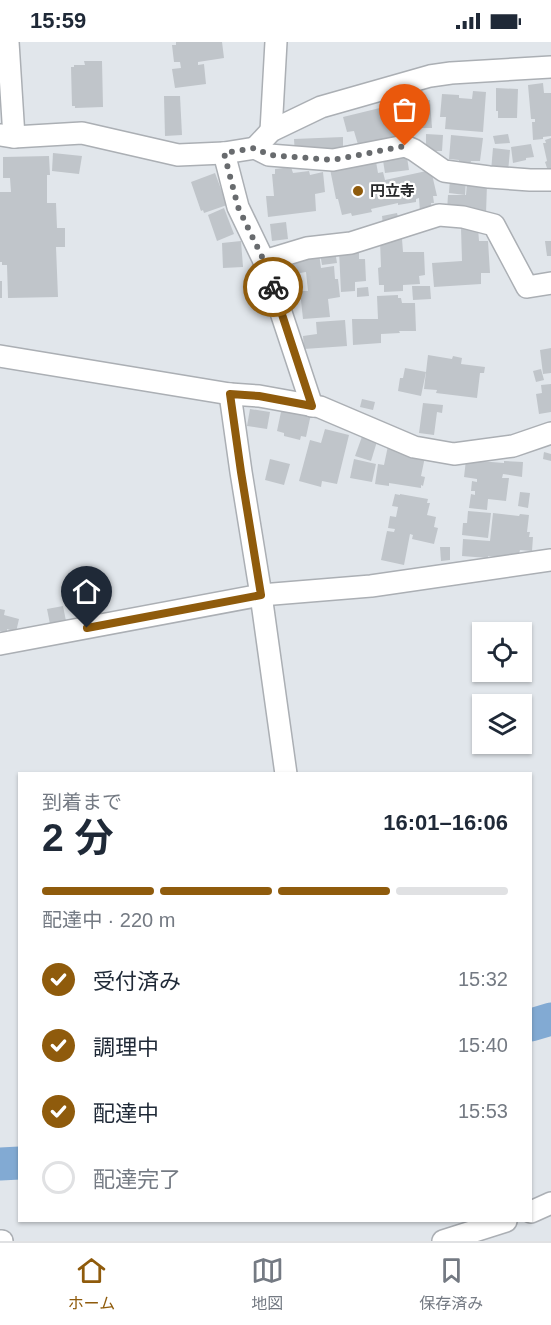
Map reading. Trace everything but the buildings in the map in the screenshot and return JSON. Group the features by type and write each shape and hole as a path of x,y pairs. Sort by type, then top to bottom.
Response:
{"street":[{"path":"8,42 7,136 82,133 178,155 224,153 255,148 269,155 333,160 405,146 444,171 478,176 551,180"},
{"path":"271,131 276,42"},
{"path":"255,148 271,131 321,107 430,76 551,67"},
{"path":"224,153 238,207 264,261 312,406"},
{"path":"264,261 307,248 351,243 439,215 463,217 494,225 527,287 551,283"},
{"path":"0,356 320,407 414,447 454,454 513,446 551,433"},
{"path":"230,394 286,772"},
{"path":"0,644 261,595 371,586 551,560"},
{"path":"532,1212 551,1203"},
{"path":"442,1241 504,1222"}],"waterway":[{"path":"532,1025 551,1019"},
{"path":"0,1164 18,1163"}],"way so far":[{"path":"273,287 264,261 238,207 224,153 255,148 269,155 333,160 405,146"}],"place":[{"name":"円立寺","path":"358,191"}],"route":[{"path":"87,628 261,595 230,394 259,396 312,406 273,287"}]}
